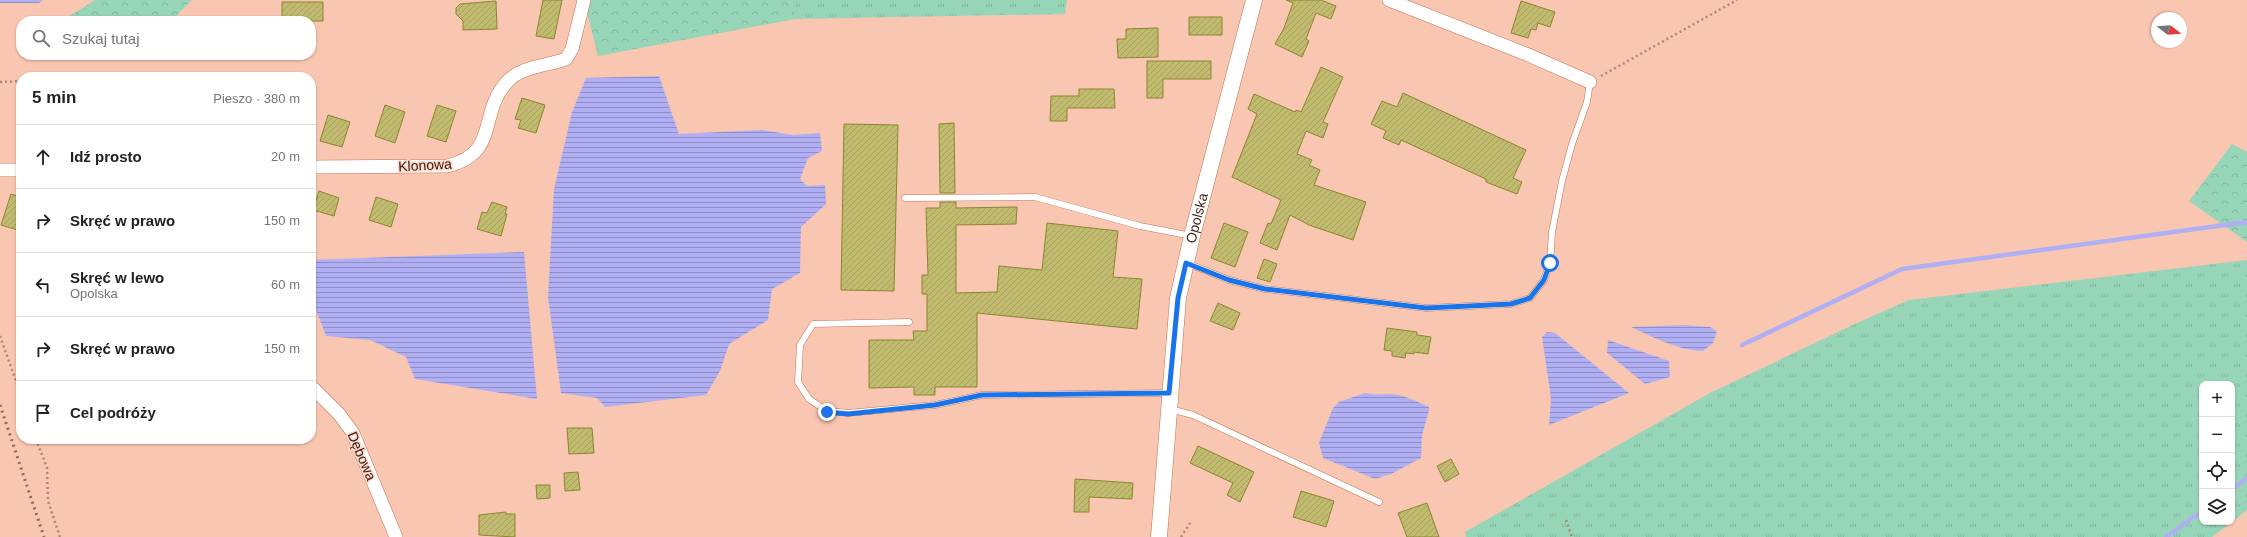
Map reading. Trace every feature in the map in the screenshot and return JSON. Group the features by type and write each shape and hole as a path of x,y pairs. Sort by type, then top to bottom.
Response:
{"street":[{"name":"Klonowa","path":"316,167 447,166 463,162 475,154 483,140 498,94 508,81 518,74 533,68 566,59 572,49 584,0"},
{"name":"Opolska","path":"1159,537 1168,401 1178,298 1192,236 1254,0"},
{"path":"1389,0 1526,54 1590,82"},
{"path":"0,170 16,170"},
{"name":"Dębowa","path":"316,391 339,414 353,433 396,537"}],"lane":[{"path":"1186,263 1229,280 1265,289 1426,308 1511,304 1530,298 1544,280 1550,263 1552,232 1562,181 1572,144 1587,102 1590,82"},
{"path":"905,198 1035,197 1140,226 1192,236"},
{"path":"909,322 813,324 800,345 798,382 809,399 827,412 848,414 935,405 982,395 1168,401 1193,415 1379,502"}],"path":[{"path":"1590,82 1737,0"},
{"path":"0,82 16,81"},
{"path":"0,336 16,382"},
{"path":"38,444 47,468 48,501 60,537"},
{"path":"1566,520 1572,537"},
{"path":"1181,537 1190,523"}],"green space":[{"path":"95,0 192,0 176,16 69,16"},
{"path":"584,0 794,0 795,19 598,56"},
{"path":"794,0 1067,0 1065,14 795,19"},
{"path":"2232,144 2247,152 2247,242 2189,201"},
{"path":"2247,260 2247,510 2235,520 2235,381 2199,381 2199,525 2228,525 2212,537 1466,537 1465,532 1710,393 1859,322 1909,300"}],"water":[{"path":"0,0 43,0 39,3 0,3"},
{"path":"659,76 679,134 762,130 793,135 820,133 822,151 808,158 800,179 807,186 825,185 826,204 801,227 800,273 772,289 768,320 729,344 720,371 706,395 605,407 597,398 561,393 548,297 554,189 572,112 586,78"},
{"path":"524,252 537,399 415,379 406,357 370,340 326,336 316,310 316,260"},
{"path":"1683,325 1710,327 1717,331 1713,343 1703,351 1693,350 1666,343 1631,327"},
{"path":"1547,332 1555,333 1629,393 1549,425 1551,398 1542,337"},
{"path":"1608,340 1669,361 1670,377 1645,384 1607,353"},
{"path":"1365,393 1398,395 1429,407 1422,435 1421,458 1391,474 1375,479 1323,458 1319,443 1333,408 1339,402"}],"building":[{"path":"543,0 562,0 554,39 536,36"},
{"path":"1286,0 1321,0 1336,6 1331,19 1316,13 1306,39 1309,41 1302,57 1275,44 1284,28 1293,3"},
{"path":"496,1 497,29 463,30 463,21 456,14 456,8 460,4"},
{"path":"1521,1 1555,12 1550,27 1538,23 1536,30 1531,29 1528,38 1511,33"},
{"path":"282,2 323,2 323,21 316,21 316,16 282,16"},
{"path":"1189,17 1222,17 1222,35 1189,35"},
{"path":"1158,28 1158,57 1118,58 1117,39 1126,39 1126,29"},
{"path":"1147,61 1211,61 1211,79 1163,79 1163,98 1147,98"},
{"path":"1321,67 1343,77 1323,122 1328,124 1323,138 1306,131 1297,154 1312,160 1309,165 1320,170 1314,185 1366,202 1353,240 1309,225 1290,215 1277,250 1260,243 1268,223 1271,224 1281,200 1232,177 1257,114 1248,109 1254,94 1295,112 1296,110 1301,112"},
{"path":"1079,89 1114,89 1115,108 1067,108 1067,121 1050,121 1051,96 1079,96"},
{"path":"1403,93 1526,150 1513,178 1522,182 1517,194 1486,182 1486,179 1401,140 1399,145 1383,138 1386,131 1371,124 1382,101 1397,107"},
{"path":"522,98 545,105 536,133 518,128 521,120 515,119"},
{"path":"385,105 405,112 395,143 375,136"},
{"path":"437,105 456,111 446,142 427,136"},
{"path":"328,115 350,122 342,147 320,141"},
{"path":"954,123 955,193 940,193 939,124"},
{"path":"844,124 898,125 894,291 841,290"},
{"path":"319,191 339,198 334,216 316,211 316,200"},
{"path":"11,194 16,196 16,230 1,225"},
{"path":"376,197 398,204 391,227 369,220"},
{"path":"492,202 507,207 505,214 507,214 501,236 477,229 482,212 487,213"},
{"path":"940,202 956,202 956,208 1017,207 1016,224 956,225 956,293 997,292 999,266 1042,270 1047,223 1118,231 1113,277 1142,279 1137,329 977,313 977,387 935,387 935,395 914,395 914,387 869,388 869,340 914,340 913,331 927,331 927,294 922,294 922,275 928,275 926,208 940,208"},
{"path":"1224,223 1248,232 1235,267 1211,258"},
{"path":"1264,259 1277,264 1270,282 1257,278"},
{"path":"1218,303 1240,313 1233,330 1210,321"},
{"path":"1387,328 1417,332 1417,335 1431,337 1428,354 1414,352 1414,354 1406,353 1405,358 1392,356 1392,351 1384,350"},
{"path":"567,428 592,428 594,453 569,454"},
{"path":"1198,446 1254,472 1240,502 1227,495 1233,483 1190,463"},
{"path":"1451,459 1459,474 1445,482 1437,466"},
{"path":"578,472 580,490 565,491 564,473"},
{"path":"1075,479 1133,483 1132,499 1089,497 1089,512 1074,512"},
{"path":"536,485 550,485 550,498 537,499"},
{"path":"1301,491 1334,501 1326,527 1293,517"},
{"path":"1427,503 1439,537 1407,537 1398,513"},
{"path":"506,512 506,514 515,514 515,537 479,535 479,515"}],"waterway":[{"path":"1742,345 1902,269 2247,222"},
{"path":"2235,487 2247,478"},
{"path":"2166,537 2199,513"}],"railway":[{"path":"0,405 44,537"}],"route":[{"path":"827,412 848,414 935,405 982,395 1169,393 1178,298 1186,263 1229,280 1265,289 1426,308 1511,304 1530,298 1544,280 1550,263"}]}
